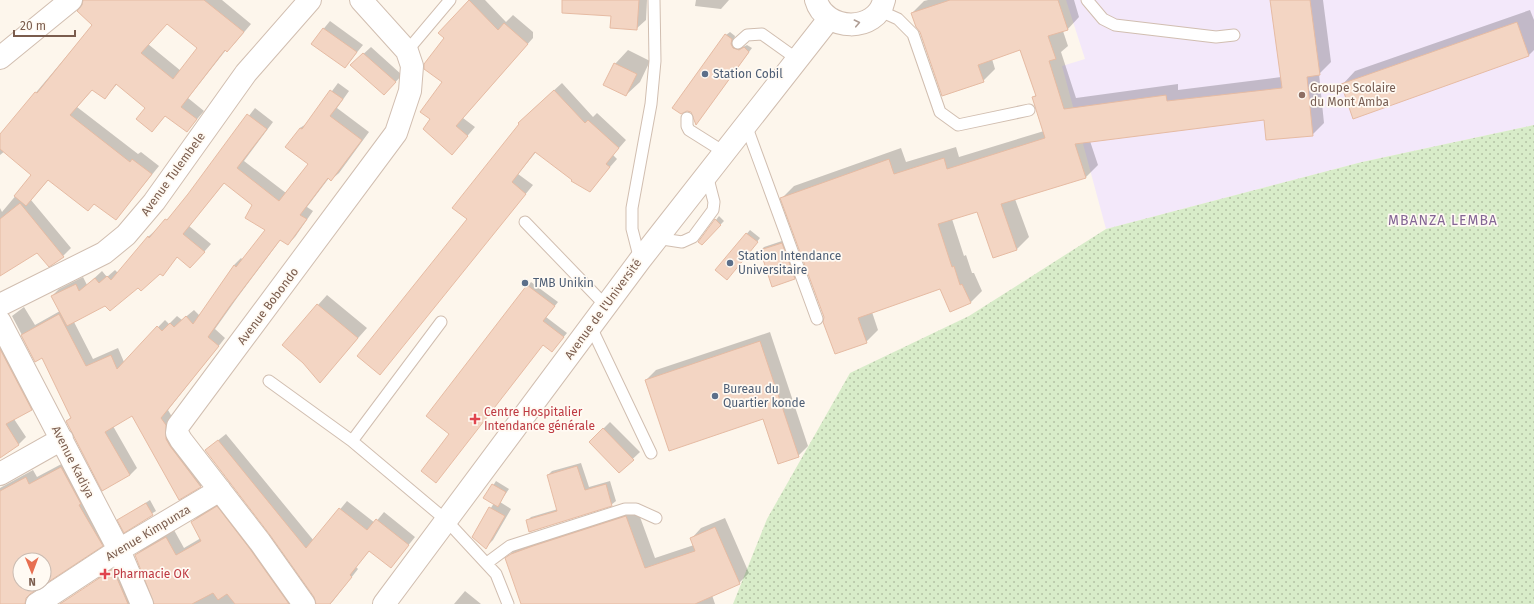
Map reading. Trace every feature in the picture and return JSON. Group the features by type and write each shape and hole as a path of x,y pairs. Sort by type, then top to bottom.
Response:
{"street":[{"path":"0,58 71,0"},
{"name":"Avenue Tulembele","path":"0,305 104,253 126,235 154,202 246,73 310,0"},
{"name":"Avenue Bobondo","path":"304,604 177,433 178,426 396,133 410,91 412,66 407,52 361,0"},
{"path":"816,0 818,6 829,19 843,25 859,24 873,17 881,5"},
{"name":"Avenue de l'Université","path":"384,604 656,238 829,19"},
{"name":"Avenue Kadiya","path":"0,322 119,550 142,604"},
{"path":"0,474 62,439"},
{"name":"Avenue Kimpunza","path":"37,604 119,550 220,490"}],"lane":[{"path":"407,52 450,0"},
{"path":"640,260 632,229 632,208 652,104 655,61 654,0"},
{"path":"1087,0 1103,19 1115,25 1216,37 1234,35"},
{"path":"881,5 913,34 940,112 958,125 1029,110"},
{"path":"738,43 747,35 762,34 797,59"},
{"path":"687,118 687,126 689,130 724,152"},
{"path":"746,125 817,319"},
{"path":"525,222 606,306"},
{"path":"352,441 441,322"},
{"path":"591,327 651,453"},
{"path":"269,381 352,441 446,520 496,574 508,604"},
{"path":"487,563 510,546 599,516 625,509 636,509 656,518"}],"shaded area":[{"name":"Groupe Scolaire du Mont Amba","path":"1066,0 1534,0 1534,125 1362,162 1106,229 1062,66 1085,59"}],"green space":[{"path":"1534,125 1534,604 733,604 767,519 850,373 969,316 1106,229 1362,162"}],"building":[{"path":"83,0 204,0 244,32 227,52 225,50 181,107 197,119 187,132 165,116 152,132 136,119 145,108 116,84 105,99 92,90 70,115 130,162 132,159 152,174 116,220 94,204 88,211 48,180 26,206 14,196 31,175 0,149 0,134 35,92 37,93 92,25 77,11 82,5","holes":["167,24 197,48 173,79 141,53"]},
{"path":"469,0 498,30 504,23 528,44 456,126 468,136 452,155 423,129 430,119 420,112 442,82 424,69 424,64 444,38 438,33"},
{"path":"562,0 639,0 637,30 610,28 611,16 562,13"},
{"path":"950,0 1058,0 1068,30 1048,36 1056,59 1049,61 1064,109 1166,95 1167,101 1282,88 1270,0 1310,0 1320,75 1307,77 1313,136 1266,140 1264,120 1075,144 1086,178 1001,204 1017,250 993,258 977,212 938,224 952,267 954,266 960,285 962,284 971,303 950,312 940,289 858,318 867,343 835,354 823,322 824,317 780,198 889,159 894,174 944,158 947,169 1045,138 1032,97 1036,96 1020,50 978,65 984,82 942,96 920,32 916,27 911,13"},
{"path":"1517,22 1529,56 1353,119 1341,84"},
{"path":"323,28 357,52 345,68 311,44"},
{"path":"725,34 732,39 731,44 733,48 739,50 744,47 749,52 696,125 691,112 687,111 681,114 672,108"},
{"path":"363,53 396,82 384,95 350,65"},
{"path":"614,63 637,74 626,96 603,85"},
{"path":"330,90 343,99 330,116 362,140 331,181 328,178 300,215 307,219 288,245 280,240 230,306 208,337 219,346 161,418 166,425 166,439 170,446 201,487 179,500 132,416 105,432 130,475 102,491 66,421 71,418 42,358 35,362 21,335 59,314 86,366 111,355 117,369 157,326 162,331 170,323 174,327 186,316 193,324 234,265 236,267 265,230 245,218 252,205 224,183 183,234 205,252 190,268 177,257 163,276 160,274 141,291 138,288 110,311 105,306 67,326 51,296 76,284 79,291 95,278 99,283 107,276 111,280 148,236 149,238 165,219 167,220 247,114 267,129 237,168 279,201 308,164 285,147 300,128 302,129"},
{"path":"554,90 585,123 588,120 619,148 606,164 610,167 590,192 571,181 572,180 535,152 512,182 526,194 380,375 357,356 467,219 452,208 519,124 518,123"},
{"path":"20,203 64,257 49,267 37,253 0,276 0,219"},
{"path":"715,219 721,225 702,245 698,242"},
{"path":"746,233 758,242 727,280 715,270"},
{"path":"782,243 795,279 772,287 760,250"},
{"path":"527,285 555,306 543,321 564,337 552,352 543,345 436,483 421,471 449,434 426,416"},
{"path":"317,304 358,338 320,383 303,363 282,345"},
{"name":"Bureau du Quartier konde","path":"760,341 799,457 778,464 763,419 669,451 645,380"},
{"path":"0,349 32,410 6,424 19,445 0,458"},
{"path":"603,428 634,460 619,473 589,442"},
{"path":"218,440 306,548 339,508 367,530 376,519 409,545 391,568 369,551 350,575 352,577 330,604 316,604 314,597 270,535 205,450"},
{"path":"577,466 585,490 606,484 612,506 529,532 526,520 557,511 547,475"},
{"path":"61,467 81,504 79,505 103,546 52,580 52,552 12,552 12,592 33,592 26,598 25,604 0,604 0,491 26,477 29,484"},
{"path":"492,484 506,492 498,507 483,498"},
{"path":"146,503 153,515 124,533 117,520"},
{"path":"217,506 289,604 235,604 227,594 218,600 213,593 192,604 154,604 135,555 166,537 176,555 201,541 191,522"},
{"path":"489,507 505,516 486,549 472,537"},
{"path":"626,516 645,568 695,551 690,538 715,527 740,584 695,604 521,604 505,558 511,554 533,546"},
{"path":"113,569 128,604 60,604"}],"place":[{"name":"Station Cobil","path":"705,74"},
{"name":"Groupe Scolaire du Mont Amba","path":"1302,95"},
{"name":"Station Intendance Universitaire","path":"730,263"},
{"name":"TMB Unikin","path":"525,283"},
{"name":"Bureau du Quartier konde","path":"715,396"},
{"name":"Centre Hospitalier Intendance générale","path":"475,419"},
{"name":"Pharmacie OK","path":"105,574"}],"district":[{"name":"MBANZA LEMBA","path":"1443,220"}]}
